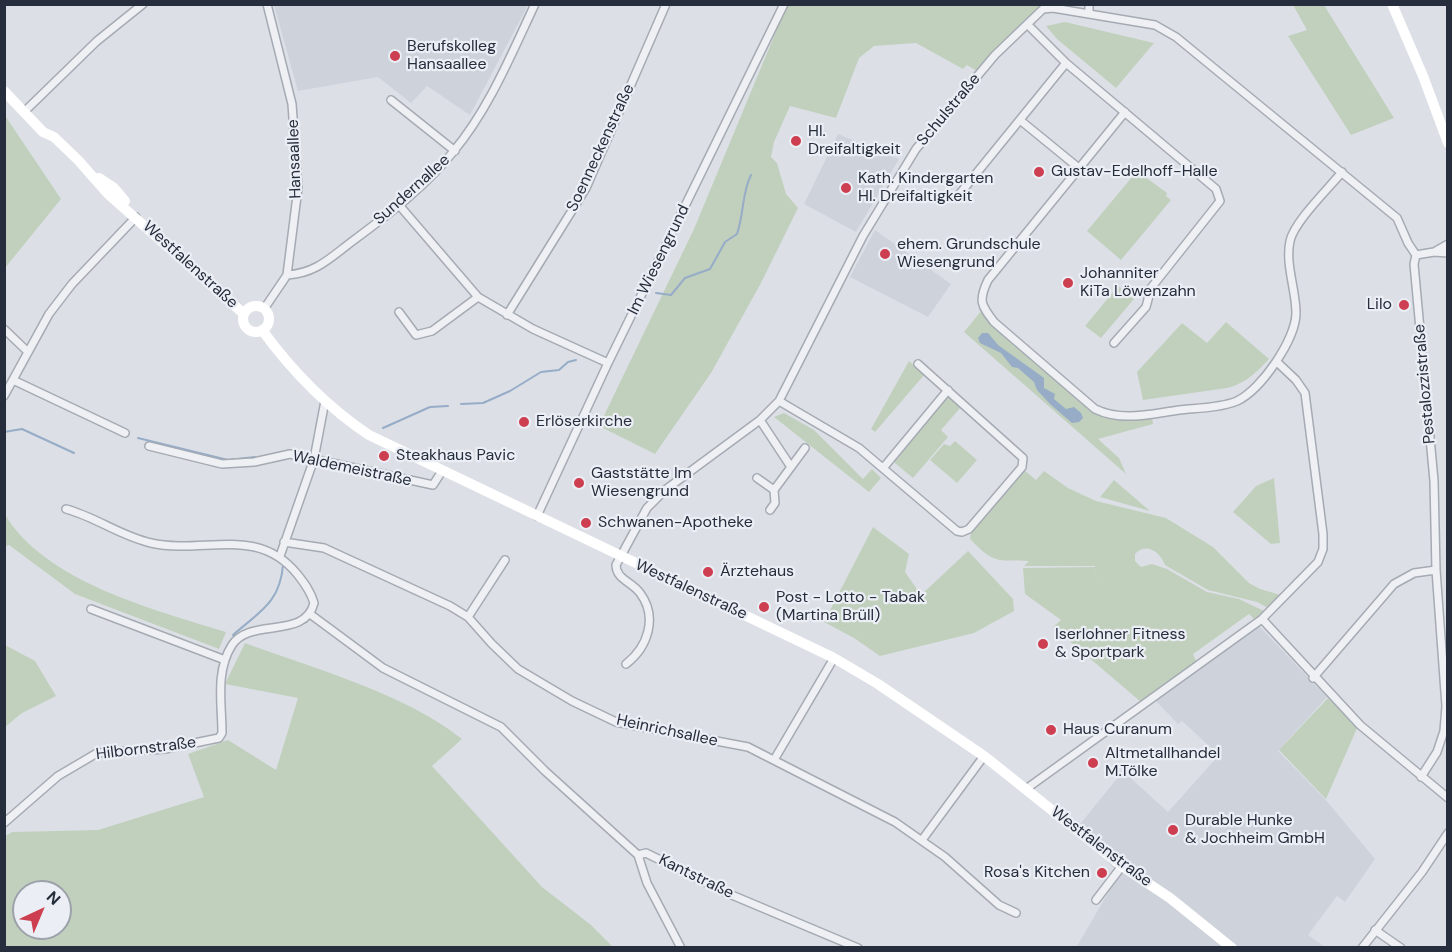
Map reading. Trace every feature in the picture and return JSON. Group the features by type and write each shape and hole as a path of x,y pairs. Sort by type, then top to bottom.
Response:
{"main road":[{"path":"1392,4 1423,76 1448,143"},
{"name":"Westfalenstraße","path":"4,91 25,111 49,125 54,137 89,171 108,194 244,314"},
{"path":"253,307 264,309 269,320 262,330 254,332 247,328 243,321 244,314 253,307"},
{"name":"Westfalenstraße","path":"262,330 286,363 325,402 369,435 834,658 878,684 984,756 1122,866 1170,898 1232,948"}],"street":[{"path":"25,111 97,40 143,4"},
{"name":"Hansaallee","path":"264,309 287,275 298,188 296,130 286,70 267,4"},
{"name":"Sundernallee","path":"287,275 307,273 399,205 455,151 497,84 535,4"},
{"name":"Soenneckenstraße","path":"507,315 586,188 666,4"},
{"name":"Im Wiesengrund","path":"537,516 608,363 784,4"},
{"path":"1089,4 1089,14"},
{"name":"Schulstraße","path":"619,556 646,508 665,490 760,420 779,401 863,236 916,149 995,55 1028,25 1037,13 1050,8 1155,25 1176,37 1398,218 1408,243 1416,255"},
{"path":"1028,25 1066,63 1216,189 1220,201 1151,288 1146,307 1114,343"},
{"path":"958,196 1066,63"},
{"path":"391,100 455,151"},
{"path":"1125,112 988,280 981,299 984,309 994,322 1095,409 1109,416 1141,416 1231,403 1248,393 1277,362 1292,338 1296,314 1290,241 1293,232 1342,172"},
{"path":"1020,120 1080,169"},
{"path":"399,205 478,297 507,315 608,363"},
{"path":"4,396 49,314 72,284 136,217"},
{"path":"1434,252 1448,244"},
{"path":"1416,255 1434,252 1448,253"},
{"name":"Pestalozzistraße","path":"1416,255 1414,264 1434,481 1436,570 1446,706 1444,731 1437,752 1421,777"},
{"path":"399,312 416,335 432,331 478,297"},
{"path":"4,329 28,352"},
{"path":"1026,789 1262,619 1318,562 1323,549 1305,393 1296,380 1277,362"},
{"path":"779,401 859,448 957,531 962,532 969,529 1022,467 1023,458 918,364"},
{"path":"13,380 125,433"},
{"path":"884,467 948,390"},
{"path":"280,556 314,459 325,402"},
{"path":"760,420 791,467"},
{"name":"Waldemeistraße","path":"149,446 222,464 254,462 290,454 433,485 442,471"},
{"path":"770,510 776,503 774,490 805,448"},
{"path":"757,478 774,490"},
{"path":"66,509 85,514 127,537 155,544 234,543 280,556 312,594 314,603 310,614"},
{"name":"Heinrichsallee","path":"284,542 324,548 450,606 468,617 518,669 616,722 748,747 774,760 895,822 922,840 999,905 1016,913"},
{"path":"619,556 616,570 639,591 644,599 650,624 642,649 626,664"},
{"path":"468,617 505,560"},
{"path":"1313,678 1394,584 1414,573 1436,570"},
{"path":"91,609 225,660"},
{"name":"Hilbornstraße","path":"4,823 58,776 97,753 165,749 219,738 222,733 219,690 225,660 232,645 242,635 293,624 310,614"},
{"name":"Kantstraße","path":"310,614 383,668 501,727 529,753 544,771 638,855 646,853 727,893 858,948"},
{"path":"1262,619 1313,678 1360,725 1448,798"},
{"path":"774,760 834,658"},
{"path":"922,840 984,756"},
{"path":"1362,948 1422,872 1448,833"},
{"path":"638,855 647,883 681,948"},
{"path":"1096,900 1122,866"},
{"path":"1375,930 1401,948"}],"shaded area":[{"name":"Berufskolleg Hansaallee","path":"274,4 528,5 470,115 427,86 411,103 378,77 298,91"},
{"name":"Kath. Kindergarten Hl. Dreifaltigkeit","path":"838,134 899,159 856,232 804,204"},
{"name":"ehem. Grundschule Wiesengrund","path":"875,230 951,284 928,317 850,277"},
{"path":"1259,626 1327,697 1278,751 1325,799 1375,859 1345,902 1337,896 1308,935 1325,947 1076,948 1119,874 1077,828 1123,771 1168,812 1219,755 1182,721 1178,724 1156,701"}],"green space":[{"path":"787,5 1040,5 1022,28 1006,39 977,71 967,65 963,69 916,43 874,46 859,58 836,118 790,106 774,142 771,157 777,163 786,194 798,208 761,283 711,373 655,454 599,426 694,229"},
{"path":"1293,5 1324,5 1394,118 1351,135 1288,36 1307,30"},
{"path":"1065,22 1154,43 1116,88 1057,39 1046,26"},
{"path":"4,114 61,199 5,268 4,268"},
{"path":"1137,171 1167,193 1166,196 1171,200 1121,260 1087,231"},
{"path":"1118,286 1134,299 1101,338 1085,326"},
{"path":"982,310 1093,404 1108,413 1121,417 1152,417 1153,424 1098,439 1119,458 1126,474 964,332"},
{"path":"1226,322 1269,359 1260,368 1250,377 1227,388 1143,400 1137,372 1182,323 1207,343"},
{"path":"909,361 925,374 875,432 871,429"},
{"path":"947,393 961,407 941,430 948,437 913,478 889,458"},
{"path":"784,413 814,430 863,479 872,469 881,478 869,492 774,417"},
{"path":"955,441 977,460 957,483 930,460 944,444 950,446"},
{"path":"1024,470 1036,480 1044,471 1068,488 1096,501 1166,518 1213,547 1249,583 1284,596 1270,609 1257,602 1208,590 1165,565 1160,556 1152,550 1139,550 1135,554 1135,561 1141,567 1152,564 1167,569 1207,592 1239,599 1264,611 1254,619 1249,614 1193,654 1196,661 1141,702 1053,627 1061,620 1025,594 1023,568 1095,567 1097,591 1095,566 1024,566 1029,561 996,559 985,553 970,539 971,533"},
{"path":"1274,478 1280,543 1271,544 1233,512 1256,486"},
{"path":"1114,480 1150,511 1100,497"},
{"path":"4,513 22,537 46,558 73,575 135,603 226,632 219,649 75,594 9,545 5,546"},
{"path":"873,527 909,554 905,572 921,595 968,551 1013,599 1014,611 974,633 880,656 854,638 824,622"},
{"path":"245,643 387,695 439,723 462,739 432,766 542,887 591,925 613,947 5,947 5,836 12,832 98,830 204,797 188,754 228,740 276,770 298,698 225,684"},
{"path":"5,645 35,661 56,696 22,713 5,727"},
{"path":"1328,698 1358,726 1326,799 1279,750"}],"water":[{"path":"982,333 988,333 998,345 1044,378 1044,388 1055,394 1054,399 1066,409 1074,407 1083,418 1079,422 1072,423 1037,390 1034,382 1018,368 1012,367 1001,353 980,343 978,338"}],"waterway":[{"path":"656,293 671,295 685,278 710,269 725,242 737,234 751,175"},
{"path":"461,404 483,403 510,391 541,372 559,370 568,362 576,360"},
{"path":"383,428 430,407 448,406"},
{"path":"4,432 22,429 74,453"},
{"path":"138,438 228,460 255,457"},
{"path":"233,635 273,598 278,589 283,565"}],"place":[{"name":"Berufskolleg Hansaallee","path":"395,56"},
{"name":"Hl. Dreifaltigkeit","path":"796,141"},
{"name":"Gustav-Edelhoff-Halle","path":"1039,172"},
{"name":"Kath. Kindergarten Hl. Dreifaltigkeit","path":"846,188"},
{"name":"ehem. Grundschule Wiesengrund","path":"885,254"},
{"name":"Johanniter KiTa Löwenzahn","path":"1068,283"},
{"name":"Lilo","path":"1404,305"},
{"name":"Erlöserkirche","path":"524,422"},
{"name":"Steakhaus Pavic","path":"384,456"},
{"name":"Gaststätte Im Wiesengrund","path":"579,483"},
{"name":"Schwanen-Apotheke","path":"586,523"},
{"name":"Ärztehaus","path":"708,572"},
{"name":"Post - Lotto - Tabak (Martina Brüll)","path":"764,607"},
{"name":"Iserlohner Fitness & Sportpark","path":"1043,644"},
{"name":"Haus Curanum","path":"1051,730"},
{"name":"Altmetallhandel M.Tölke","path":"1093,763"},
{"name":"Durable Hunke & Jochheim GmbH","path":"1173,830"},
{"name":"Rosa's Kitchen","path":"1102,873"}]}
